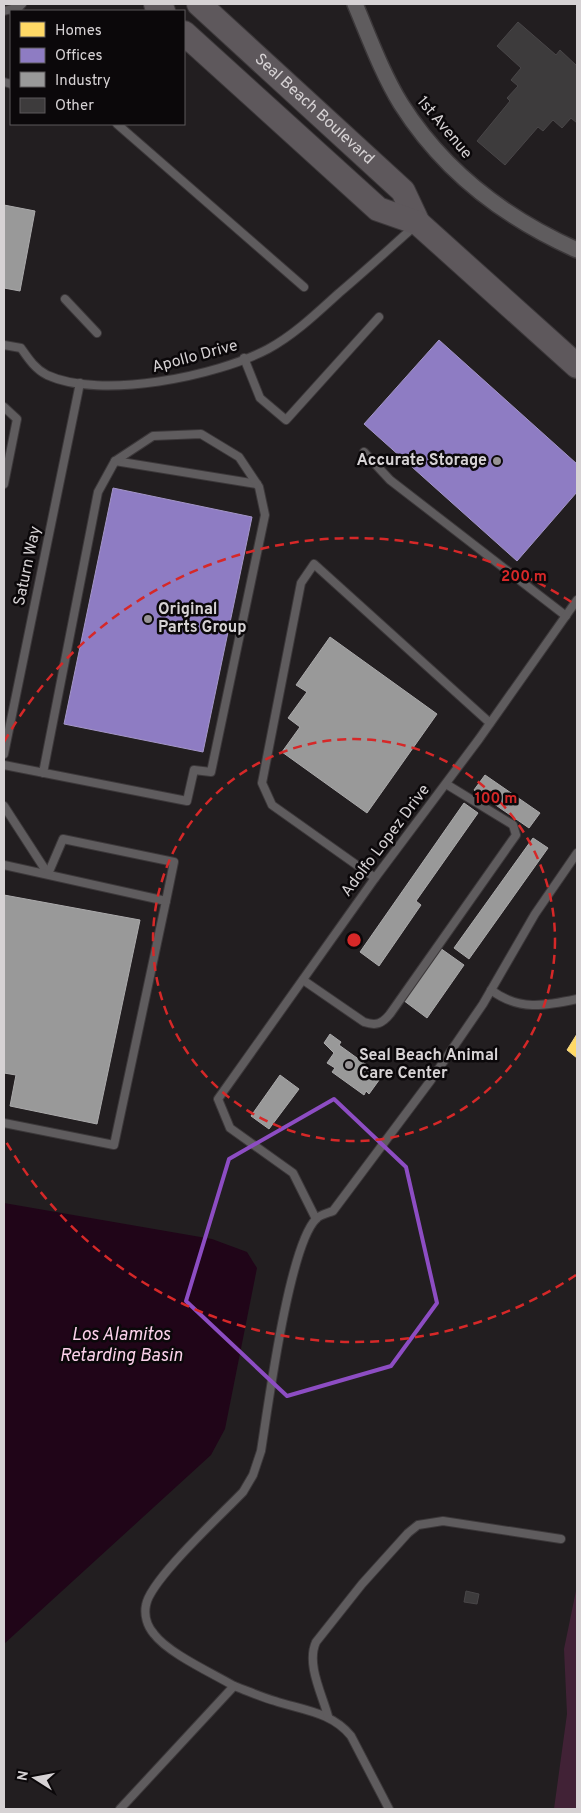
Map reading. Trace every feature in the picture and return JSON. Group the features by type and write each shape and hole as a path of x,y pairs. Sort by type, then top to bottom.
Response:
{"main road":[{"name":"Seal Beach Boulevard","path":"198,4 403,191 418,223"},
{"name":"Seal Beach Boulevard","path":"185,34 378,209 418,223 577,366"}],"street":[{"name":"1st Avenue","path":"355,4 372,46 401,104 429,143 460,174 500,209 577,250"}],"lane":[{"path":"4,11 21,7"},
{"path":"118,125 304,287"},
{"name":"Apollo Drive","path":"4,345 20,348 36,368 49,376 80,383 139,385 223,367 268,349 309,321 418,223"},
{"path":"65,299 97,333"},
{"path":"244,358 260,398 286,420 379,317"},
{"name":"Saturn Way","path":"4,754 80,383"},
{"path":"4,407 17,419 4,484"},
{"path":"4,765 43,773 187,800 194,770 210,772 265,515 257,484 240,457 201,434 153,436 114,461 98,492 43,773"},
{"path":"364,452 390,480 566,616"},
{"path":"114,461 257,484"},
{"path":"375,878 272,805 262,783 301,582 314,564 490,723"},
{"name":"Adolfo Lopez Drive","path":"316,1219 293,1174 230,1128 218,1099 375,878 446,784 577,600"},
{"path":"303,980 360,1020 373,1025 384,1021 390,1014 516,835 513,825 446,784"},
{"path":"4,806 48,874"},
{"path":"4,1123 114,1145 174,862 62,839 48,874"},
{"path":"389,1809 351,1736 344,1727 328,1716 274,1701 234,1686 167,1646 154,1634 146,1621 146,1604 156,1583 243,1492 253,1476 261,1451 290,1288 300,1248 316,1219 333,1210 431,1080 491,990 534,914 577,853"},
{"path":"4,865 166,901"},
{"path":"491,990 505,1000 527,1006 548,1006 577,999"},
{"path":"328,1716 312,1661 312,1651 316,1642 362,1584 413,1529 427,1522 442,1521 561,1539"},
{"path":"120,1809 234,1686"}],"highlighted area":[{"path":"334,1099 406,1167 437,1303 391,1366 287,1396 186,1301 229,1159"}],"shaded area":[{"path":"577,1586 577,1809 554,1809 567,1714 564,1649"}],"water":[{"name":"Los Alamitos Retarding Basin","path":"4,1203 212,1239 247,1252 257,1268 225,1429 211,1455 4,1644"}],"building: Homes":[{"path":"577,1034 577,1058 567,1050"}],"building: Offices":[{"path":"439,340 577,464 577,492 517,561 364,424"},
{"path":"113,488 252,517 203,752 64,724"}],"building: Industry":[{"path":"4,205 35,211 20,291 4,288"},
{"path":"330,637 437,714 367,813 282,752 300,727 288,718 307,692 296,685"},
{"path":"485,775 540,813 529,828 474,790"},
{"path":"464,803 478,813 416,901 421,905 379,966 360,952"},
{"path":"533,838 548,848 469,959 454,948"},
{"path":"4,895 140,920 97,1124 10,1106 16,1075 4,1073"},
{"path":"440,948 464,965 427,1018 403,1000"},
{"name":"Seal Beach Animal Care Center","path":"330,1034 341,1042 339,1045 382,1076 369,1094 366,1091 364,1095 332,1072 335,1068 327,1063 334,1053 324,1043"},
{"path":"280,1075 299,1089 269,1129 251,1116"}],"building: Other":[{"path":"518,22 556,55 560,50 577,66 577,123 571,118 562,128 553,120 543,131 538,127 505,165 477,141 510,101 507,98 518,86 511,80 521,68 497,46"},
{"path":"466,1591 479,1594 477,1604 464,1602"}],"place":[{"name":"Accurate Storage","path":"497,461"},
{"name":"Original Parts Group","path":"148,619"},
{"name":"Seal Beach Animal Care Center","path":"349,1065"}]}
